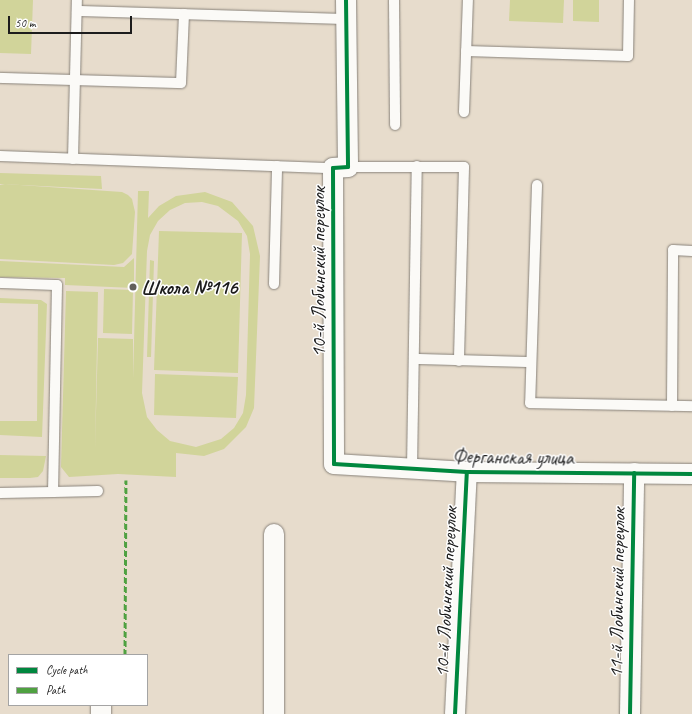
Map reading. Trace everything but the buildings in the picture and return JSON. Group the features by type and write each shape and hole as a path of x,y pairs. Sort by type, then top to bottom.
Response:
{"street":[{"name":"10-й Лобинский переулок","path":"334,464 340,167 346,0"},
{"name":"Ферганская улица","path":"334,464 468,472 692,474"},
{"name":"10-й Лобинский переулок","path":"455,714 468,472"},
{"name":"11-й Лобинский переулок","path":"630,714 634,473"},
{"path":"274,534 274,714"}],"lane":[{"path":"73,158 77,0"},
{"path":"394,0 395,125"},
{"path":"464,112 468,0"},
{"path":"466,51 628,56 629,0"},
{"path":"77,11 346,20"},
{"path":"0,78 181,83 184,14"},
{"path":"0,156 277,166 464,167 459,360"},
{"path":"274,284 277,166"},
{"path":"412,469 417,166"},
{"path":"537,185 530,403 692,406"},
{"path":"672,406 673,250 692,251"},
{"path":"0,282 58,285 53,492"},
{"path":"415,359 532,362"},
{"path":"0,493 98,491"}],"green space":[{"path":"0,0 33,0 31,54 0,53"},
{"path":"510,0 564,0 563,23 509,21"},
{"path":"573,0 599,0 599,22 573,21"},
{"path":"0,173 101,176 102,189 0,184"},
{"path":"5,184 122,192 128,195 132,199 135,212 132,254 123,263 114,265 0,259 0,185"},
{"path":"138,191 149,191 148,218 159,206 176,196 205,192 232,202 253,226 260,256 254,408 246,427 224,449 204,456 176,453 176,477 118,474 69,477 61,467 66,291 98,292 95,450 98,338 133,339 133,379","holes":["202,202 218,206 238,221 247,236 250,254 246,395 243,413 234,428 221,439 196,447 170,441 157,430 147,417 142,393 147,251 150,235 158,221 170,210 185,203"]},
{"path":"159,231 242,233 238,373 154,370"},
{"path":"134,258 134,288 65,285 65,278 0,277 0,261 124,267"},
{"path":"150,260 154,261 151,357 147,357"},
{"path":"104,289 133,290 132,334 103,333"},
{"path":"0,298 41,300 47,304 42,437 0,435 0,421 37,421 38,304 0,303"},
{"path":"155,374 238,377 236,418 154,415"},
{"path":"0,455 46,456 43,471 38,477 0,478"}],"marked path":[{"path":"125,654 126,480"}],"cycle path":[{"path":"346,0 348,167 333,168 334,464 467,472 692,474"},
{"path":"455,714 467,472"},
{"path":"630,714 634,473"}],"place":[{"name":"Школа №116","path":"133,287"}]}
